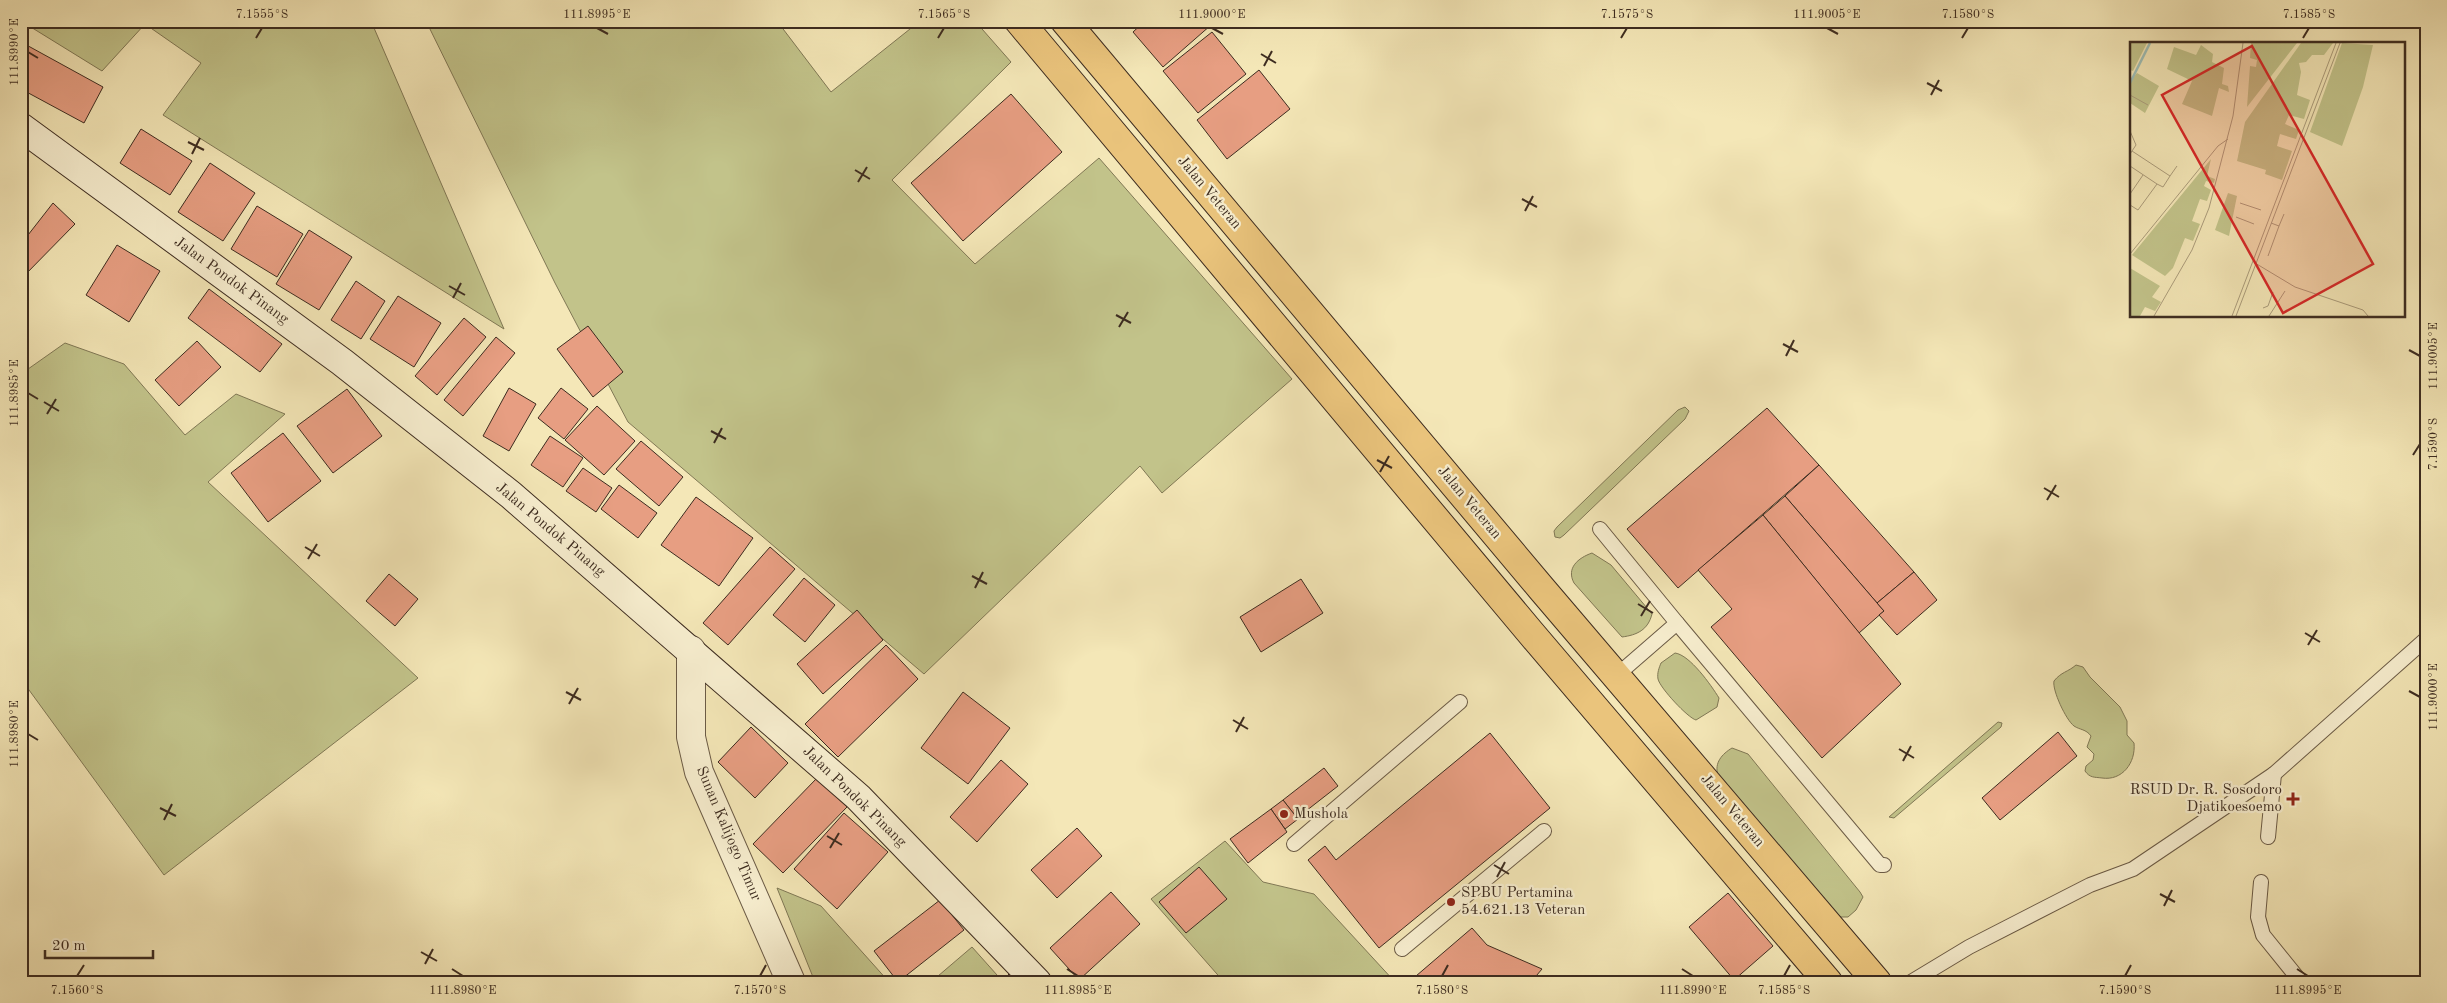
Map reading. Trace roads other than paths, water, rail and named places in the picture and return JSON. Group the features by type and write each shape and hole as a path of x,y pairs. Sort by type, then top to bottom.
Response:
{"main road":[{"path":"1019,21 1530,632 1828,982"},
{"name":"Jalan Veteran","path":"1065,21 1616,676 1877,982"}],"street":[{"name":"Jalan Pondok Pinang","path":"21,127 342,362 510,495 858,796 1037,982"},
{"name":"Sunan Kalijogo Timur","path":"691,650 691,737 700,772 791,982"}],"lane":[{"path":"1600,529 1880,865 1884,865"},
{"path":"1616,676 1677,623"},
{"path":"1911,982 1969,947 2090,885 2133,869 2274,774 2426,638"},
{"path":"1294,844 1460,702"},
{"path":"2268,837 2274,774"},
{"path":"1402,949 1544,831"},
{"path":"2261,882 2258,917 2263,935 2301,982"}],"place":[{"name":"RSUD Dr. R. Sosodoro Djatikoesoemo","path":"2293,799"},
{"name":"Mushola","path":"1284,814"},
{"name":"SPBU Pertamina 54.621.13 Veteran","path":"1451,902"}]}
